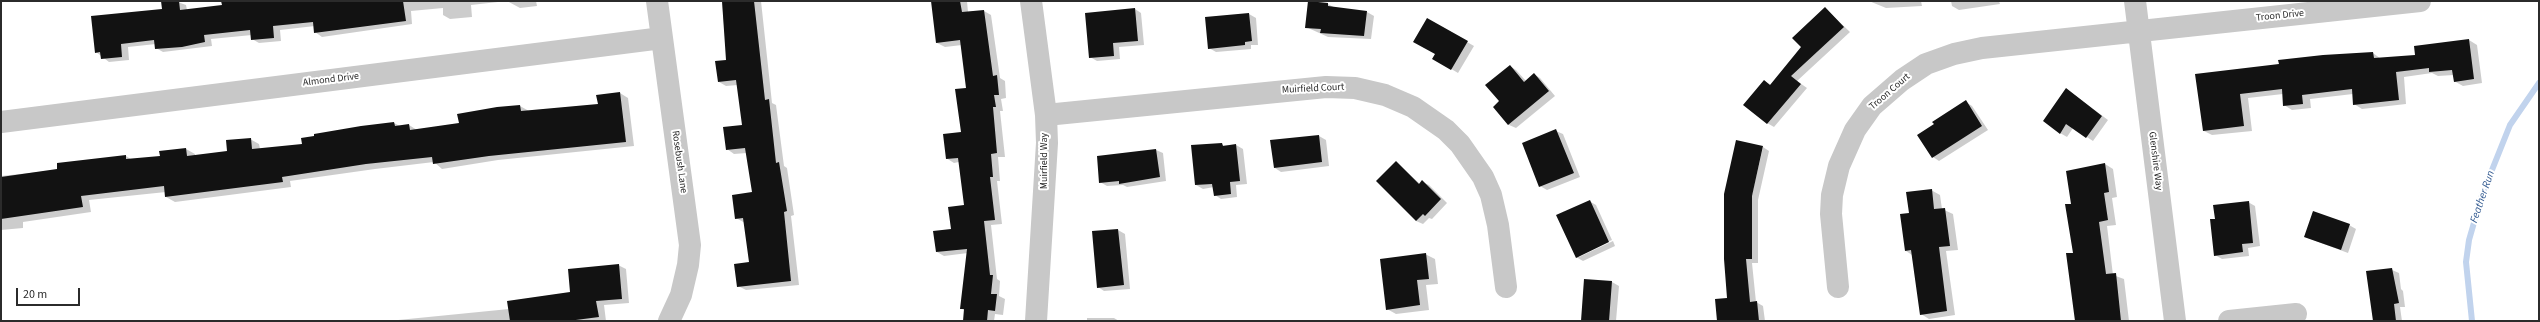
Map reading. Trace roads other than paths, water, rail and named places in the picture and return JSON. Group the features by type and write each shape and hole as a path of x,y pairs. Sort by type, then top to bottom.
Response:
{"street":[{"name":"Rosebush Lane","path":"657,1 690,245 688,266 681,295 669,321"},
{"name":"Muirfield Way","path":"1031,1 1046,115 1046,185 1036,321"},
{"name":"Glenshire Way","path":"2135,1 2175,321"},
{"name":"Troon Drive","path":"2139,32 2420,1"},
{"name":"Troon Court","path":"1838,287 1831,214 1832,195 1839,166 1855,130 1866,114 1894,86 1926,64 1963,51 2139,32"},
{"name":"Almond Drive","path":"1,122 662,38"},
{"name":"Muirfield Court","path":"1046,115 1326,87 1355,88 1385,95 1418,109 1446,130 1460,144 1483,177 1491,195 1498,224 1506,287"},
{"path":"2229,321 2296,314"}],"waterway":[{"name":"Feather Run","path":"2472,321 2466,262 2469,240 2482,195 2510,125 2539,83"}]}
